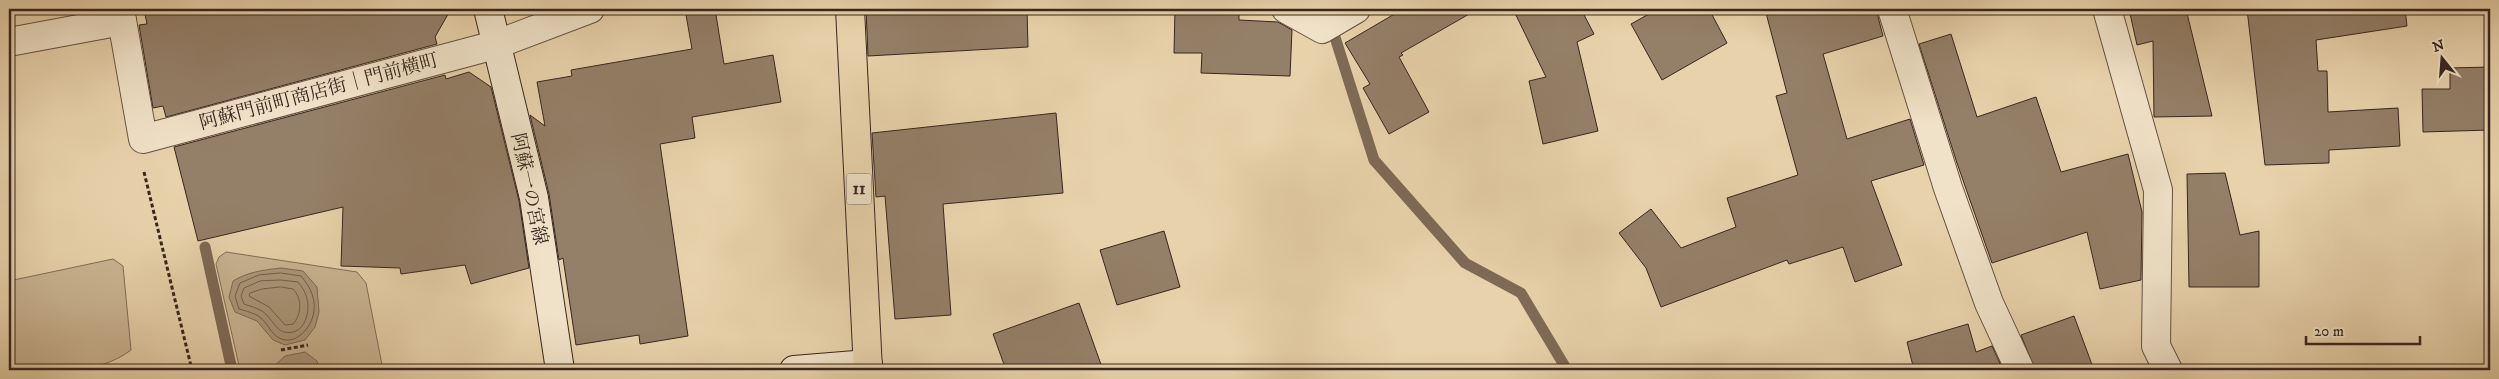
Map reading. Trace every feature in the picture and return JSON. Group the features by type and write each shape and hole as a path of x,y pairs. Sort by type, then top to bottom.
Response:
{"main road":[{"name":"11","path":"850,9 868,367"}],"street":[{"name":"阿蘇一の宮線","path":"488,9 495,45 534,198 560,370"},
{"name":"阿蘇門前町商店街｜門前横町","path":"142,139 495,45 590,9"},
{"path":"1286,9 1322,30 1356,9"},
{"path":"1892,9 1948,188 1986,294 2020,370"},
{"path":"2106,9 2158,190 2156,346 2167,370"},
{"path":"9,42 121,15 142,139"},
{"path":"794,370 868,367"}],"path":[{"path":"142,139 143,166 192,370"},
{"path":"281,350 308,345"}],"shaded area":[{"path":"226,252 357,272 366,283 383,370 240,370 216,264 219,257"},
{"path":"113,259 123,266 131,350 104,364 89,368 58,371 11,370 9,367 9,281"}],"water":[{"path":"281,268 303,271 317,287 319,312 315,327 305,340 285,345 273,340 257,321 235,312 229,297 233,281 244,275"},
{"path":"305,352 317,361 320,370 270,370 285,356"}],"building":[{"path":"144,9 451,9 435,37 437,44 166,117 163,106 153,108 139,25 147,24"},
{"path":"685,9 715,9 724,64 773,55 781,102 692,117 695,138 660,144 688,336 640,344 639,335 576,345 563,258 559,260 549,194 530,115 545,126 537,82 572,76 571,70 692,49"},
{"path":"866,9 1027,9 1028,47 868,56"},
{"path":"1175,9 1239,9 1239,20 1278,22 1292,30 1290,76 1201,73 1202,53 1174,53"},
{"path":"1403,9 1478,9 1401,53 1403,55 1399,57 1429,112 1389,134 1363,88 1370,84 1345,43"},
{"path":"1513,9 1581,9 1594,34 1577,42 1598,131 1543,144 1529,81 1546,77"},
{"path":"1658,9 1709,9 1727,43 1662,80 1631,24"},
{"path":"1765,9 1876,9 1883,36 1823,54 1847,139 1910,119 1924,165 1871,181 1902,265 1855,282 1843,247 1789,264 1787,260 1661,307 1646,268 1619,233 1651,209 1681,248 1736,227 1727,198 1798,175 1776,96 1787,93"},
{"path":"2129,9 2186,9 2212,116 2154,117 2153,41 2137,45"},
{"path":"2247,9 2405,9 2407,26 2316,40 2318,71 2327,71 2328,112 2398,108 2400,146 2329,150 2329,163 2265,165"},
{"path":"1951,34 1977,117 2036,97 2061,172 2128,154 2142,212 2141,280 2100,289 2087,232 1992,263 1957,163 1919,44"},
{"path":"2490,67 2490,130 2423,132 2422,89 2450,89 2450,68"},
{"path":"469,72 491,87 519,201 529,268 471,284 465,265 401,274 400,268 341,266 343,207 198,241 174,147 445,75 446,79"},
{"path":"1056,113 1063,193 943,204 951,315 895,319 885,196 876,197 872,133"},
{"path":"2225,173 2240,235 2259,231 2259,287 2189,287 2187,174"},
{"path":"1164,231 1180,287 1117,305 1100,250"},
{"path":"1079,303 1103,370 1006,370 993,334"},
{"path":"2074,316 2094,370 2035,370 2021,335"},
{"path":"1968,324 1976,352 1992,346 2003,370 1914,370 1907,342"}],"waterway":[{"path":"1326,9 1374,160 1465,263 1521,293 1567,370"},
{"path":"205,247 232,370"}]}
